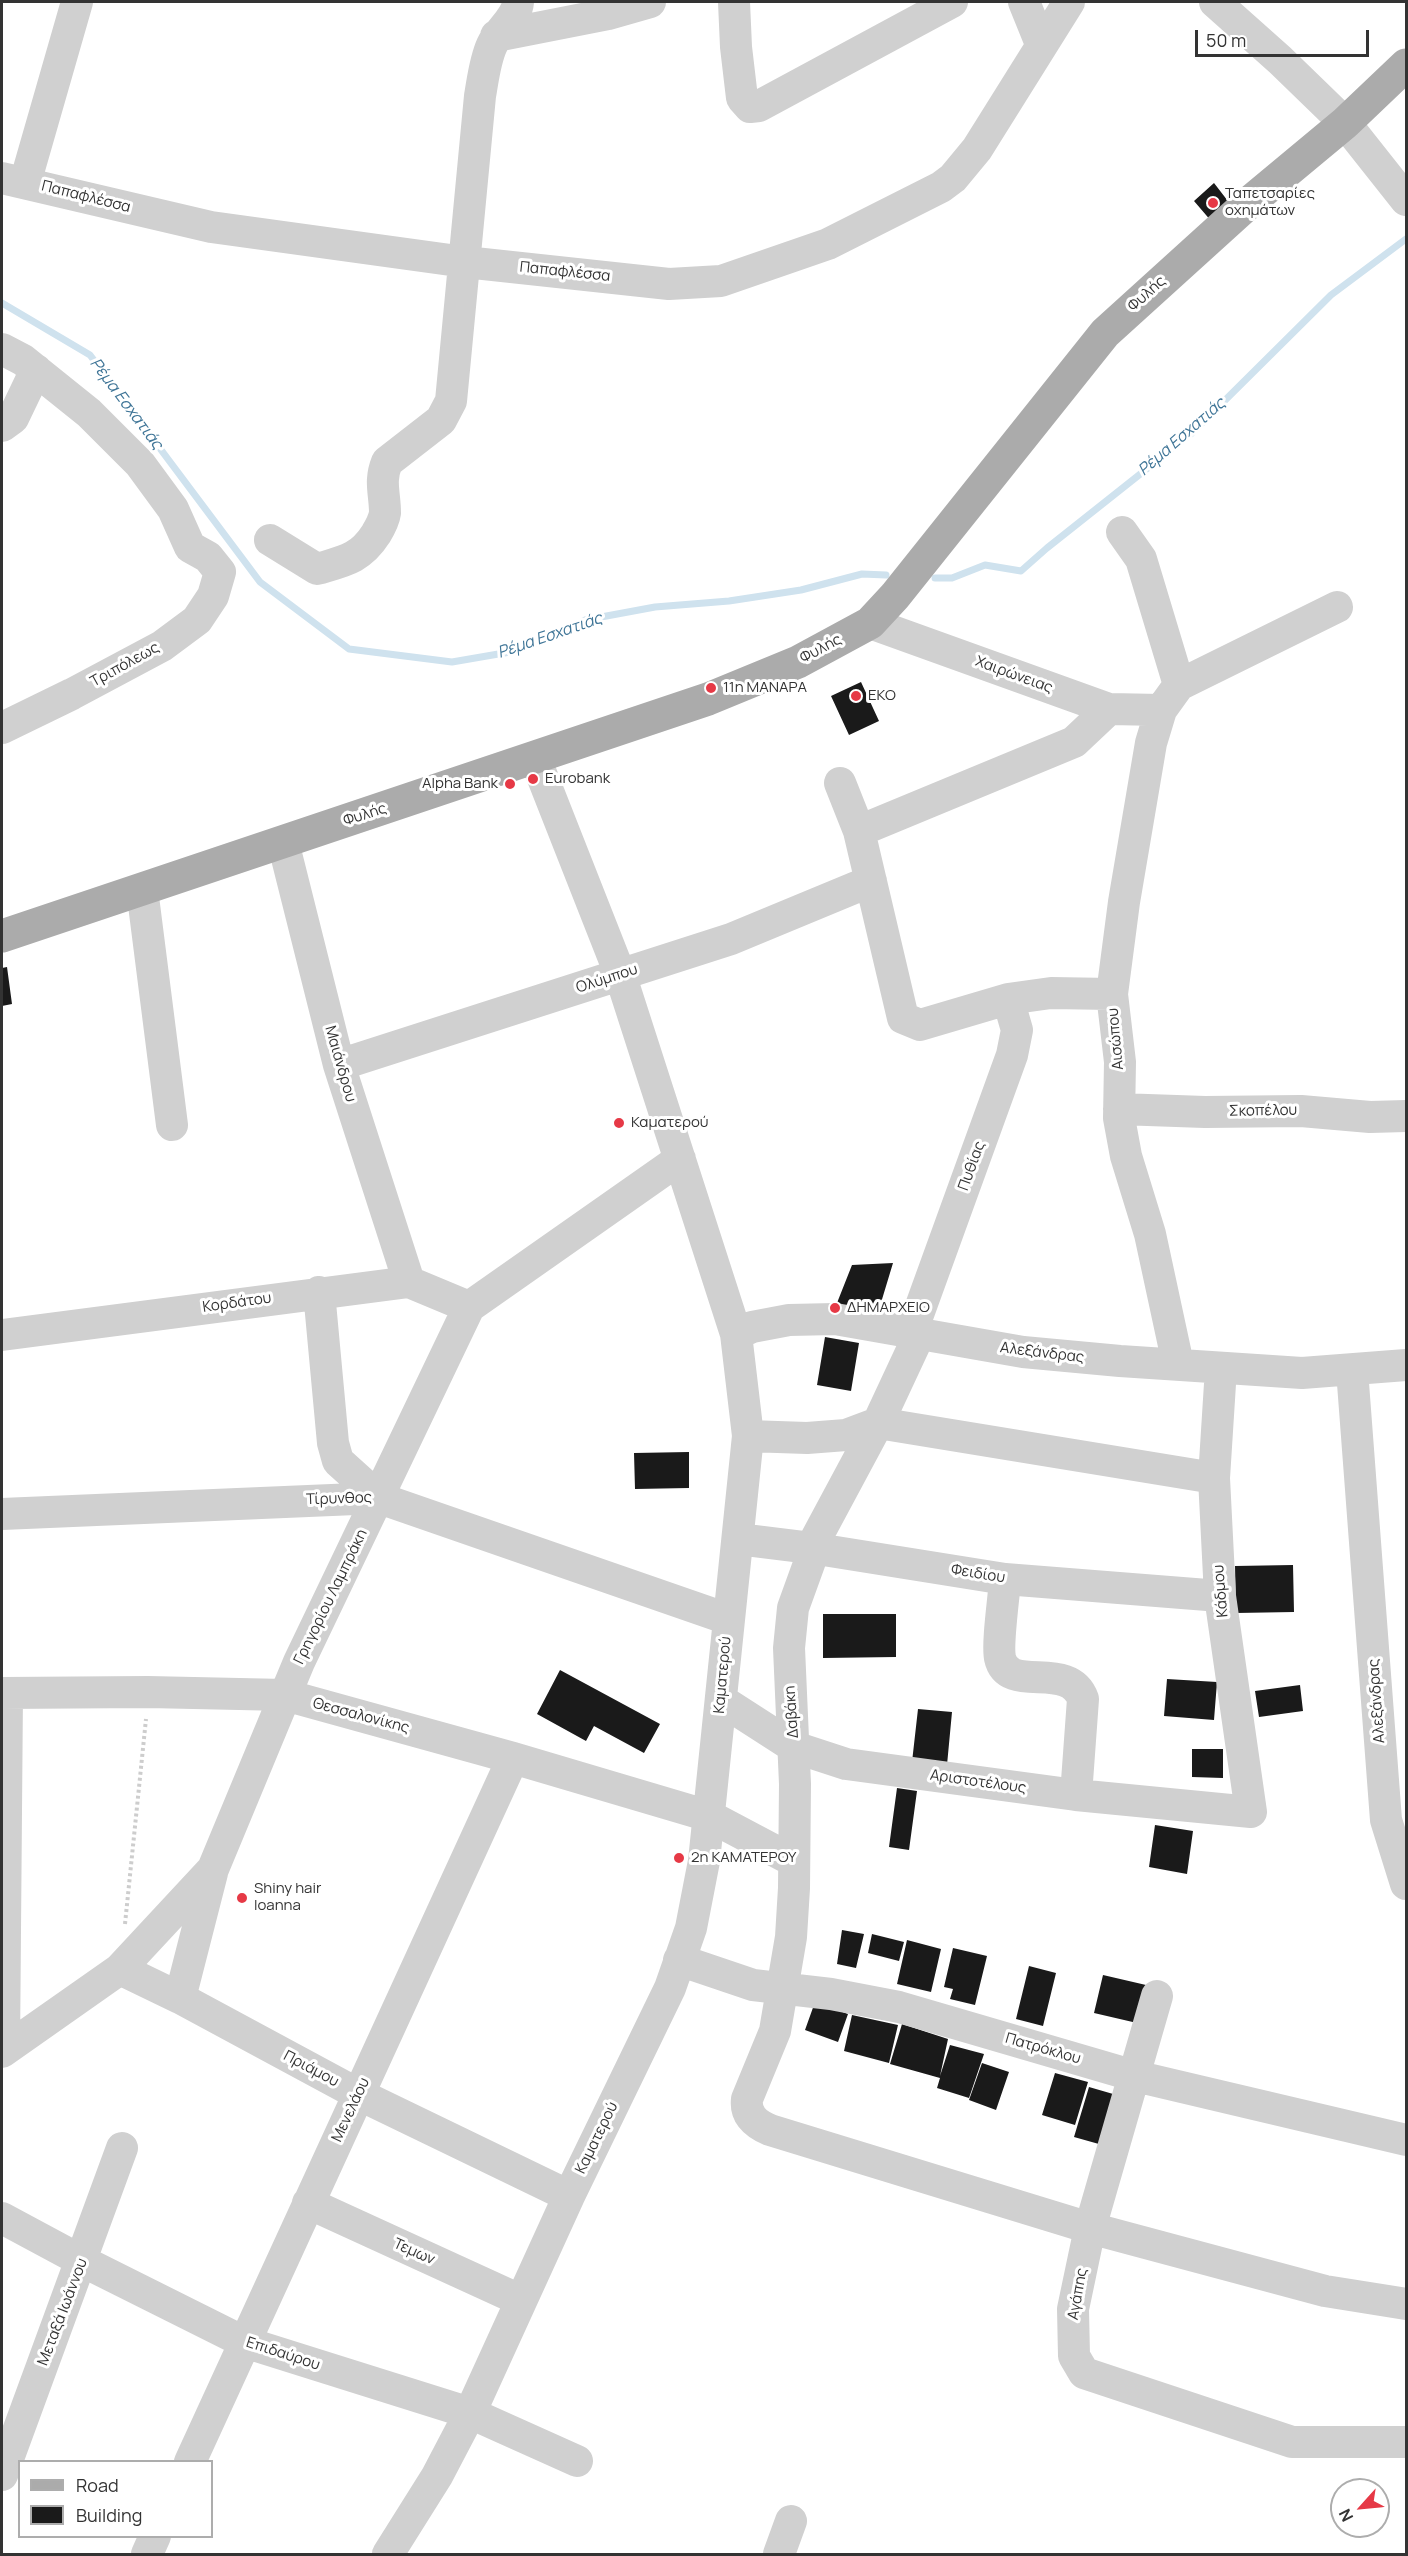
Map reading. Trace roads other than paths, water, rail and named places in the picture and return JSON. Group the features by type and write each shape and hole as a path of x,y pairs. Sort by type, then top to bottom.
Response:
{"main road":[{"name":"Φυλής","path":"2,936 718,695 798,662 870,623 895,596 1105,333 1244,207 1345,123 1407,64"}],"street":[{"path":"13,180 76,2"},
{"path":"270,540 317,569 350,560 367,549 385,515 382,494 387,462 441,420 451,401 480,96 490,48 496,36 518,9 518,2"},
{"path":"496,36 608,14 650,2"},
{"path":"735,2 742,98 750,107 759,106 952,2"},
{"path":"1024,2 1041,44"},
{"name":"Παπαφλέσσα","path":"13,180 211,227 465,261 669,284 702,284 722,281 828,244 941,187 953,178 977,149 1041,44 1070,2"},
{"path":"1215,2 1280,60 1345,123 1407,200"},
{"path":"2,348 36,370 13,418 2,426"},
{"name":"Τριπόλεως","path":"2,728 162,646 197,620 213,596 220,572 208,557 190,547 173,509 140,464 89,412 36,370"},
{"path":"1122,532 1141,559 1179,685 1337,607"},
{"name":"Χαιρώνειας","path":"870,623 1109,709 1161,710"},
{"name":"Αισώπου","path":"1178,1364 1150,1234 1125,1156 1119,1108 1120,1062 1112,993 1124,902 1151,743 1161,710 1179,685"},
{"path":"859,831 1074,742 1109,709"},
{"name":"Καματερού","path":"388,2554 437,2476 470,2413 568,2196 670,1988 691,1928 704,1862 748,1436 736,1334 620,974 535,758"},
{"path":"840,783 859,831 903,1018 920,1025 1008,999 1051,993 1112,993"},
{"name":"Μαιάνδρου","path":"283,842 339,1065 409,1282"},
{"name":"Ολύμπου","path":"339,1065 731,939 871,881"},
{"path":"142,889 172,1125"},
{"name":"Πυθίας","path":"916,1332 1012,1055 1017,1030 1008,999"},
{"name":"Σκοπέλου","path":"1119,1108 1205,1112 1301,1111 1370,1117 1407,1116"},
{"name":"Γρηγορίου Λαμπράκη","path":"2,2049 120,1969 213,1869 285,1695 469,1307 680,1159"},
{"name":"Κορδάτου","path":"2,1335 409,1282 469,1307"},
{"path":"319,1292 333,1443 338,1461 379,1498"},
{"name":"Αλεξάνδρας","path":"736,1334 752,1327 789,1320 836,1319 1023,1352 1221,1368 1302,1373 1407,1365"},
{"name":"Δαβάκη","path":"916,1332 878,1423 811,1548 810,1561 800,1584 790,1623 789,1672 794,1747 791,1937 775,2031 747,2099 746,2107 756,2122 770,2130 1090,2228"},
{"name":"Κάδμου","path":"1221,1368 1214,1478 1220,1596 1251,1812"},
{"name":"Αλεξάνδρας","path":"1352,1370 1396,1820 1407,1884"},
{"path":"748,1436 807,1438 846,1435 878,1423 1214,1478"},
{"name":"Τίρυνθος","path":"2,1514 379,1498 728,1619"},
{"name":"Φειδίου","path":"738,1539 811,1548 1005,1579 1220,1596"},
{"path":"1005,1579 1000,1656 1004,1669 1014,1675 1070,1681 1079,1687 1083,1699 1076,1795"},
{"name":"Θεσσαλονίκης","path":"4,1693 148,1692 285,1695 513,1758 709,1816 794,1861"},
{"path":"2,2049 4,1693"},
{"name":"Αριστοτέλους","path":"722,1700 794,1747 846,1764 1076,1795 1251,1812"},
{"name":"Μενελάου","path":"190,2460 513,1758"},
{"path":"180,1998 213,1869"},
{"name":"Πατρόκλου","path":"679,1960 753,1985 831,1994 898,2007 1135,2076 1407,2140"},
{"name":"Πριάμου","path":"120,1969 180,1998 358,2094 568,2196"},
{"name":"Αγάπης","path":"1157,1996 1090,2228 1073,2309 1074,2356 1084,2373 1292,2442 1407,2442"},
{"name":"Μεταξά Ιωάννου","path":"2,2475 122,2148"},
{"name":"Τεμων","path":"308,2204 520,2300"},
{"name":"Επιδαύρου","path":"2,2218 244,2342 470,2413 577,2461"},
{"path":"1090,2228 1324,2291 1407,2304"},
{"path":"779,2554 791,2521"},
{"path":"147,2554 154,2538"}],"waterway":[{"name":"Ρέμα Εσχατιάς","path":"935,578 952,578 985,565 1021,571 1192,433 1331,295 1406,239"},
{"name":"Ρέμα Εσχατιάς","path":"2,303 90,355 260,582 349,649 452,662 510,652 548,639 585,620 655,607 729,601 801,590 862,574 886,575"}],"place":[{"name":"Ταπετσαρίες οχημάτων","path":"1213,203"},
{"name":"11η ΜΑΝΑΡΑ","path":"711,688"},
{"name":"EKO","path":"856,696"},
{"name":"Eurobank","path":"533,779"},
{"name":"Alpha Bank","path":"510,784"},
{"name":"Καματερού","path":"619,1123"},
{"name":"ΔΗΜΑΡΧΕΙΟ","path":"835,1308"},
{"name":"2η ΚΑΜΑΤΕΡΟΥ","path":"679,1858"},
{"name":"Shiny hair Ioanna","path":"242,1898"}]}
